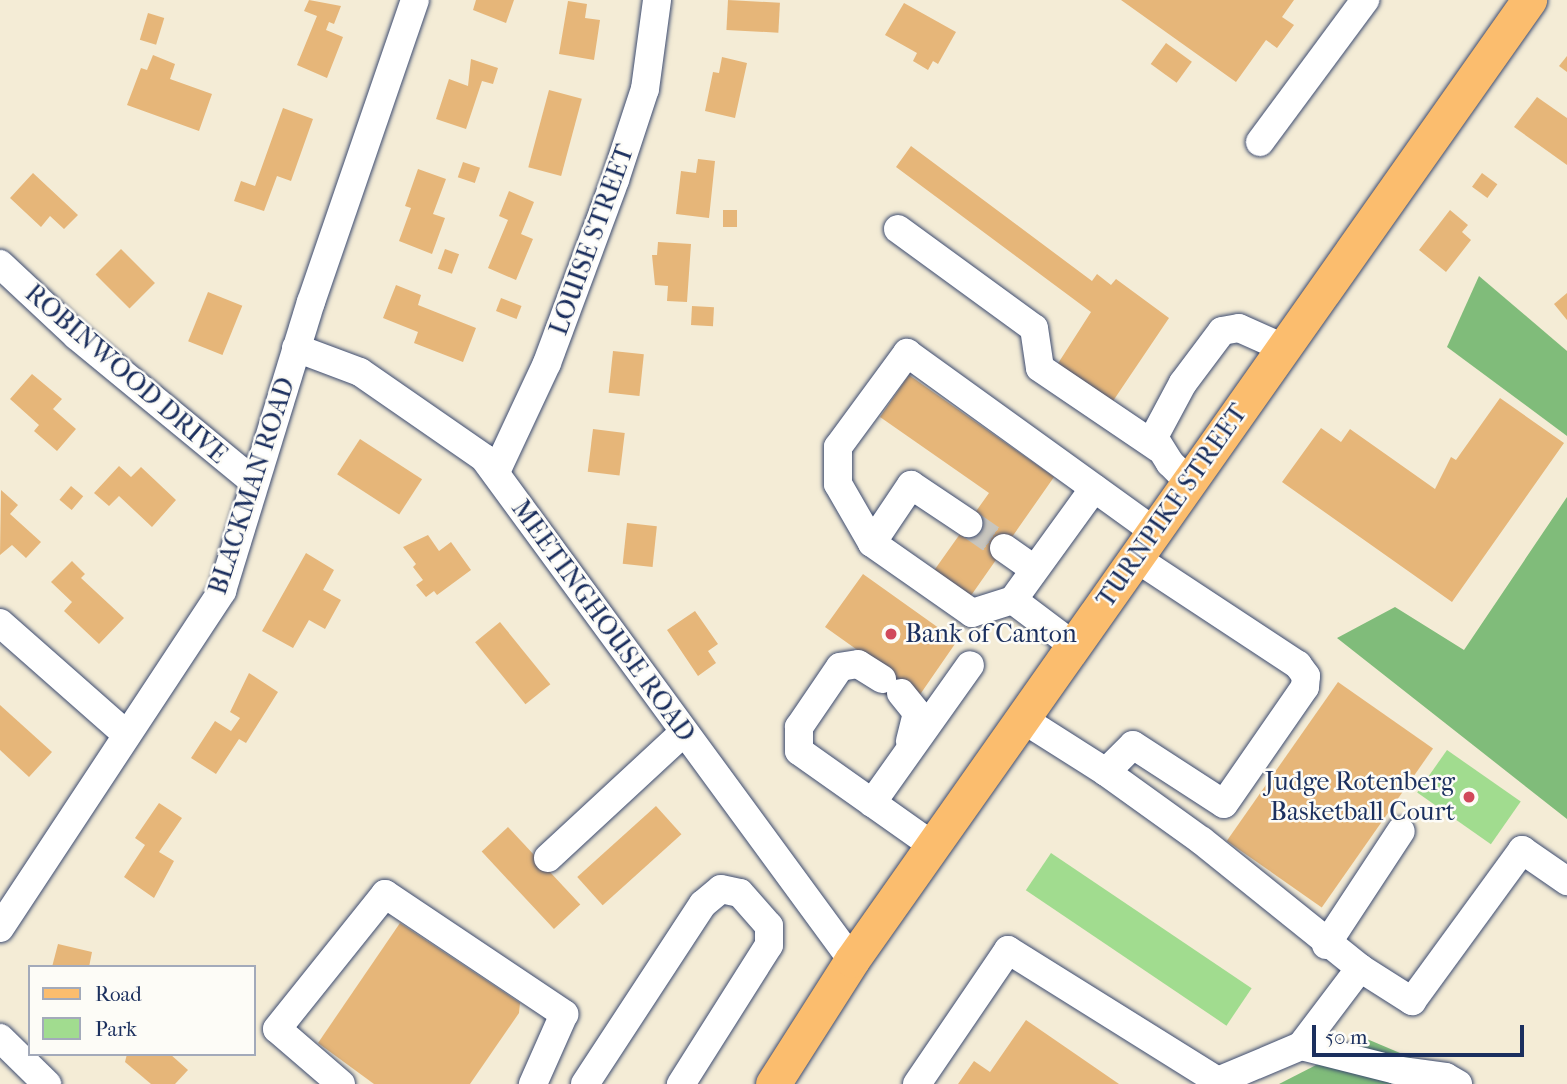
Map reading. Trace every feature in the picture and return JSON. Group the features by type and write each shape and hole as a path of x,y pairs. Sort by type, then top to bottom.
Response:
{"main road":[{"name":"TURNPIKE STREET","path":"773,1084 852,960 932,845 1529,0"}],"street":[{"name":"BLACKMAN ROAD","path":"0,928 222,591 296,348 415,0"},
{"name":"LOUISE STREET","path":"496,471 547,363 615,180 645,89 657,0"},
{"path":"1260,142 1364,0"},
{"path":"898,229 1034,328 1040,368 1158,448 1189,482"},
{"name":"ROBINWOOD DRIVE","path":"0,264 77,336 254,482"},
{"path":"1158,448 1154,437 1158,424 1222,331 1239,328 1284,348"},
{"name":"MEETINGHOUSE ROAD","path":"296,348 360,372 471,447 496,471 683,733 852,960"},
{"path":"1094,488 1013,600 972,613 872,543 838,484 838,447 907,353 1094,488 1145,545 1298,665 1306,676 1305,687 1224,804 1133,745 1106,772"},
{"path":"872,543 911,485 968,523"},
{"path":"1004,548 1034,569"},
{"path":"1013,600 1074,646"},
{"path":"0,623 127,735"},
{"path":"899,764 918,719 914,706 891,686 858,664 848,665 828,681 799,727 799,751 932,845"},
{"path":"872,803 970,664"},
{"path":"1021,718 1106,772 1202,841 1326,945 1412,1001 1522,850 1567,881"},
{"path":"548,858 683,733"},
{"path":"1326,945 1401,831"},
{"path":"585,1084 703,904 721,889 740,893 769,926 769,945 681,1084"},
{"path":"341,1084 277,1029 385,894 564,1014 533,1084"},
{"path":"917,1084 1008,950 1218,1081 1301,1046 1360,968"},
{"path":"0,1038 47,1084"},
{"path":"1301,1046 1396,1070 1446,1077 1458,1084"}],"green space":[{"path":"1479,276 1567,351 1567,436 1447,347"},
{"path":"1567,497 1567,819 1337,638 1395,607 1464,650"},
{"name":"Judge Rotenberg Basketball Court","path":"1447,750 1521,802 1491,844 1417,793"},
{"path":"1051,853 1252,988 1226,1026 1026,890"},
{"path":"1367,1039 1473,1084 1279,1084"}],"building":[{"path":"309,0 341,6 334,24 329,22 326,30 343,37 327,78 297,65 317,16 304,11"},
{"path":"476,0 514,0 506,23 473,10"},
{"path":"728,0 780,3 778,33 726,30"},
{"path":"1121,0 1294,0 1282,17 1294,25 1277,48 1266,40 1236,82"},
{"path":"568,1 587,4 585,18 600,20 594,60 559,54"},
{"path":"904,3 956,32 938,64 933,61 928,70 913,61 917,53 885,35"},
{"path":"148,13 164,18 156,45 140,40"},
{"path":"1166,43 1192,62 1177,83 1151,64"},
{"path":"153,55 175,64 170,79 212,94 199,131 127,105 141,68 147,70"},
{"path":"1567,56 1567,72 1559,66"},
{"path":"722,57 747,63 735,118 705,111 713,72 719,73"},
{"path":"471,59 498,68 493,84 482,81 466,129 436,119 449,79 468,86"},
{"path":"549,90 582,99 561,176 528,167"},
{"path":"1537,97 1567,118 1567,165 1514,127"},
{"path":"283,108 313,119 291,181 277,176 264,211 234,201 241,181 255,186"},
{"path":"911,146 1092,281 1097,274 1111,285 1116,279 1169,318 1111,404 1057,365 1091,312 896,167"},
{"path":"698,159 715,161 709,218 676,214 681,171 696,173"},
{"path":"463,162 480,168 475,183 458,177"},
{"path":"418,169 446,179 433,214 445,218 432,254 399,241 411,208 405,206"},
{"path":"33,173 78,215 64,229 50,216 41,227 10,198"},
{"path":"1482,173 1497,184 1487,198 1472,187"},
{"path":"509,191 534,202 521,234 533,239 516,280 488,268 508,220 499,216"},
{"path":"723,210 737,210 737,227 723,227"},
{"path":"1450,210 1468,225 1462,232 1471,240 1446,272 1419,250"},
{"path":"658,242 691,244 687,302 667,301 668,286 655,285 652,255 657,255"},
{"path":"121,249 155,283 129,308 96,274"},
{"path":"445,249 459,254 452,274 438,269"},
{"path":"396,285 421,295 418,305 476,328 463,362 414,343 418,332 383,318"},
{"path":"208,292 242,306 222,355 188,341"},
{"path":"1567,293 1567,320 1554,304"},
{"path":"501,298 522,306 517,319 496,311"},
{"path":"692,306 714,307 713,326 691,325"},
{"path":"613,351 644,354 639,396 609,393"},
{"path":"32,374 62,399 53,409 76,429 57,451 34,431 39,425 10,399"},
{"path":"909,375 1054,477 970,597 933,572 989,493 880,417"},
{"path":"1500,398 1564,443 1452,602 1282,482 1321,428 1341,442 1350,429 1435,489 1451,457 1456,460"},
{"path":"593,429 625,433 620,476 588,472"},
{"path":"360,439 422,479 399,515 337,474"},
{"path":"119,466 131,477 141,467 176,500 152,527 119,496 109,506 94,493"},
{"path":"71,486 83,496 72,510 59,500"},
{"path":"1,490 18,505 10,514 41,542 26,558 12,545 0,555"},
{"path":"627,523 657,526 653,567 623,564"},
{"path":"428,535 439,551 451,542 471,570 437,595 434,591 426,597 416,585 423,580 413,567 416,564 403,547"},
{"path":"306,553 334,570 323,590 341,600 325,629 309,620 293,648 262,631"},
{"path":"72,561 85,574 81,578 124,618 99,644 64,611 72,602 51,582"},
{"name":"Bank of Canton","path":"863,574 957,641 919,696 895,701 876,688 887,671 825,627"},
{"path":"695,611 718,644 708,651 716,663 698,676 667,630"},
{"path":"500,622 550,684 525,704 475,642"},
{"path":"249,673 278,692 246,743 239,739 216,774 191,758 215,721 231,731 240,718 230,712"},
{"path":"1338,682 1433,749 1322,907 1227,841"},
{"path":"0,705 52,752 29,777 0,750"},
{"path":"159,803 182,818 159,852 174,861 154,898 124,877 145,845 135,838"},
{"path":"656,806 681,834 603,905 577,877"},
{"path":"508,827 580,905 554,929 482,852"},
{"path":"400,923 520,1003 519,1013 470,1084 374,1084 318,1043"},
{"path":"58,944 92,952 89,965 53,965"},
{"path":"1026,1020 1119,1084 958,1084 974,1061 990,1072"},
{"path":"126,1056 172,1056 188,1070 175,1084 151,1084 125,1062"}],"tunnel":[{"path":"968,523 1004,548"}],"place":[{"name":"Bank of Canton","path":"891,634"},
{"name":"Judge Rotenberg Basketball Court","path":"1469,797"}]}
